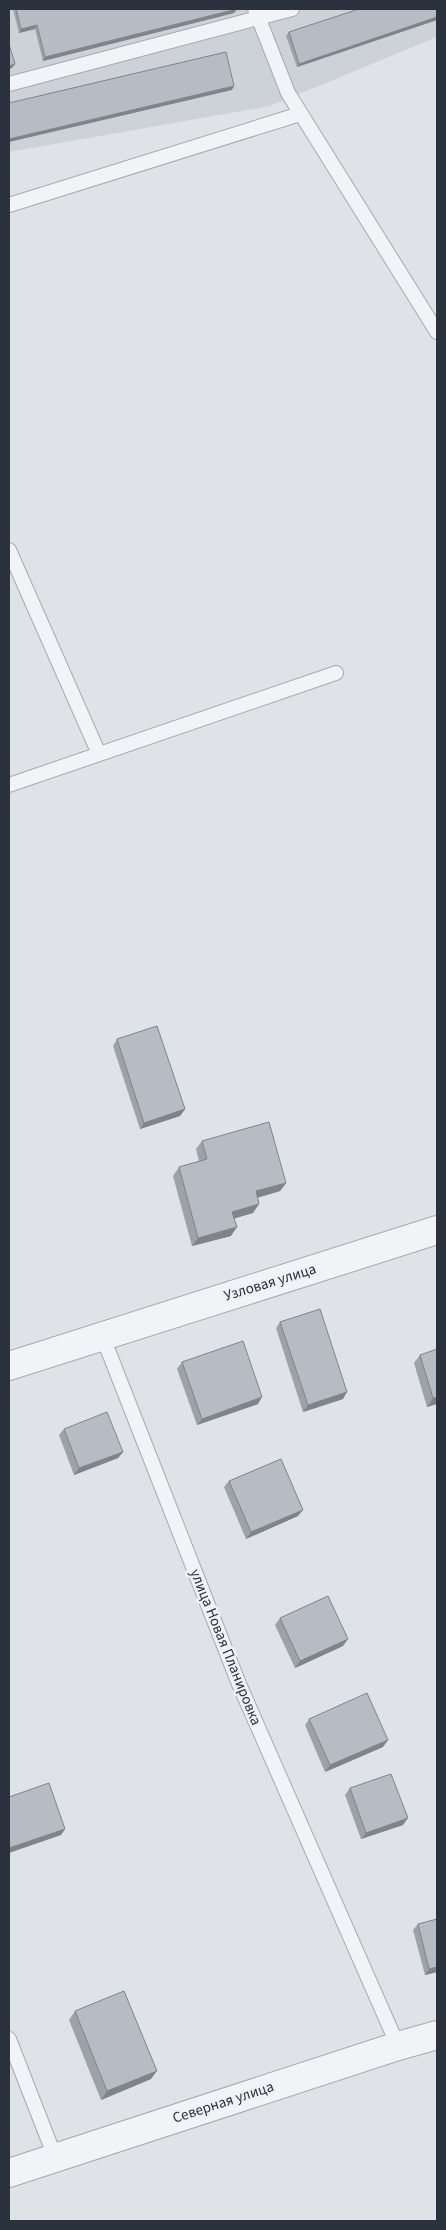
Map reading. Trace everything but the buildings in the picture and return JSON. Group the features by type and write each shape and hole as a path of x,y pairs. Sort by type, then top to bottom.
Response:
{"street":[{"name":"Узловая улица","path":"102,1335 437,1230"},
{"path":"9,1366 102,1335"},
{"name":"Северная улица","path":"9,2172 437,2035"}],"lane":[{"path":"9,84 257,14 292,9"},
{"path":"257,14 288,93 437,332"},
{"path":"9,205 300,114"},
{"path":"9,550 99,754"},
{"path":"9,785 336,673"},
{"name":"улица Новая Планировка","path":"102,1335 239,1684 398,2046"},
{"path":"9,2039 55,2156"}],"shaded area":[{"path":"9,9 437,9 437,37 270,106 9,152"}]}
